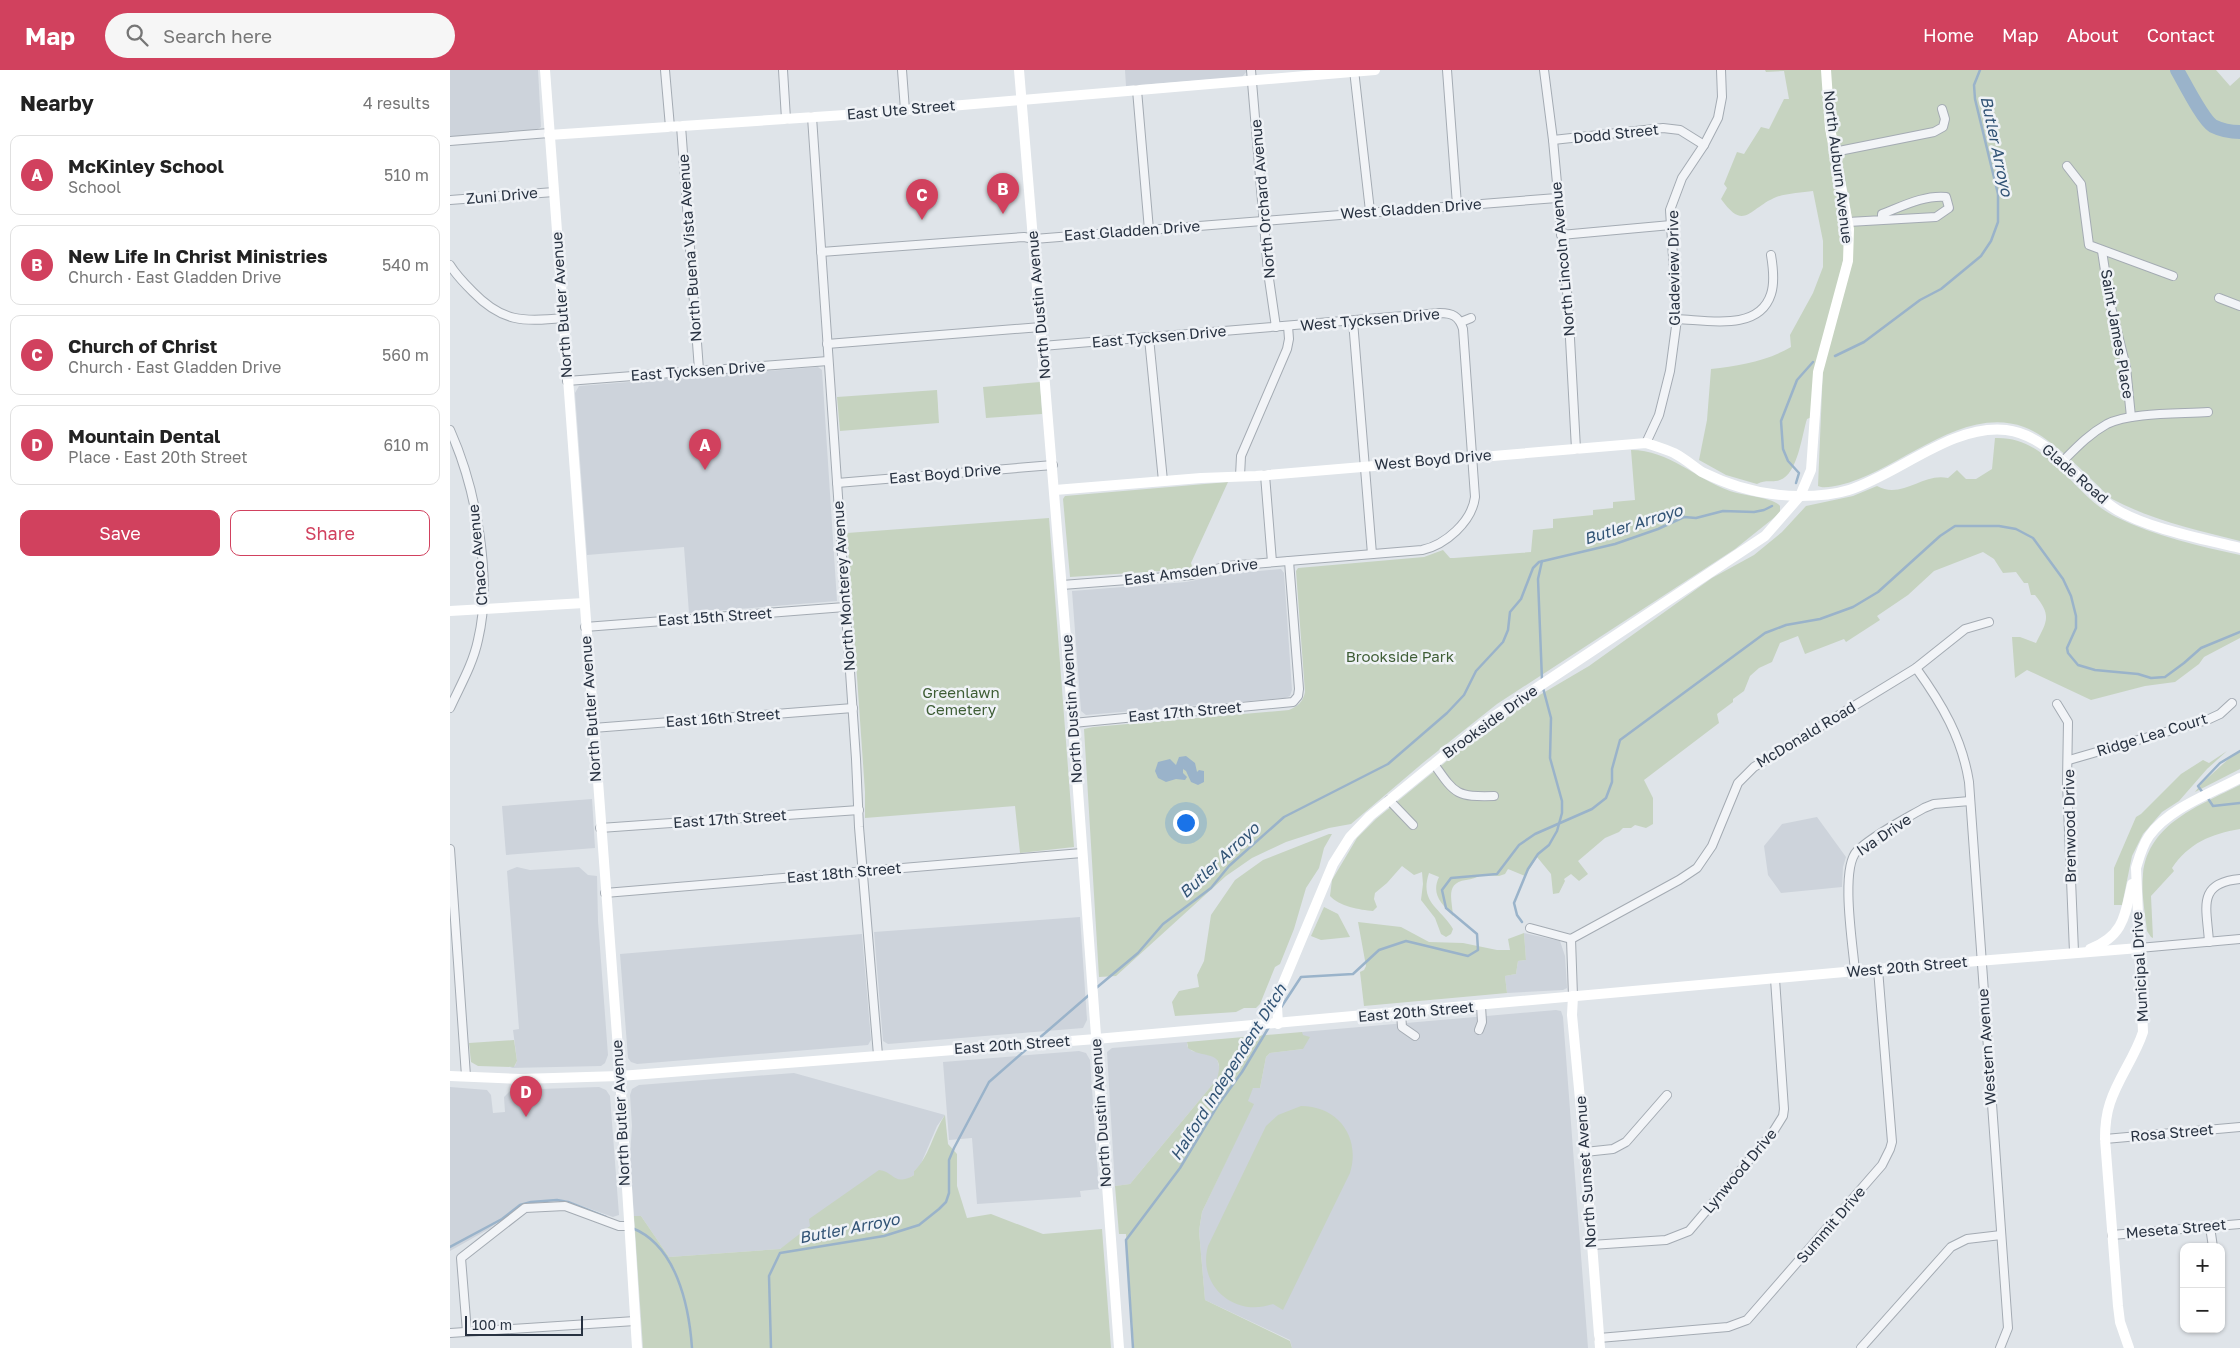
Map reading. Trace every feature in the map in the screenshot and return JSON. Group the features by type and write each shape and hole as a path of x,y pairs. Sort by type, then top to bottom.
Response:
{"main road":[{"name":"North Butler Avenue","path":"545,70 585,627 620,1076 637,1348"},
{"name":"North Dustin Avenue","path":"1019,70 1055,490 1118,1348"},
{"name":"East Ute Street","path":"549,134 786,119 1022,101 1137,90 1252,75 1375,70"},
{"name":"North Auburn Avenue","path":"1800,496 1807,484 1813,458 1818,372 1848,261 1848,222 1830,128 1826,70"},
{"name":"Glade Road","path":"1800,496 1823,495 1849,490 1956,438 1988,430 2008,431 2030,437 2041,443 2096,496 2119,511 2190,536 2240,548"},
{"name":"West Boyd Drive","path":"1055,490 1265,475 1646,443 1675,454 1703,472 1739,487 1782,495 1800,496"},
{"name":"Brookside Drive","path":"1278,1024 1277,1006 1279,993 1333,864 1356,830 1389,800 1484,723 1765,536 1800,496"},
{"path":"450,611 584,602"},
{"name":"Municipal Drive","path":"2129,1348 2120,1322 2112,1235 2105,1120 2110,1103 2138,1049 2143,1032 2144,1013 2136,868 2141,851 2149,836 2167,818 2240,778"},
{"path":"2078,952 2110,938 2120,928 2136,868"},
{"name":"West 20th Street","path":"1574,996 1980,960 2139,948"},
{"name":"East 20th Street","path":"450,1076 520,1079 620,1076 1278,1024 1574,996"},
{"name":"North Sunset Avenue","path":"1574,996 1572,1015 1585,1152 1599,1343"}],"street":[{"path":"665,70 670,127"},
{"path":"783,70 786,119"},
{"path":"902,70 905,110"},
{"path":"1447,70 1457,205"},
{"name":"North Lincoln Avenue","path":"1544,70 1553,140 1568,302 1576,449"},
{"name":"Gladeview Drive","path":"1646,443 1659,415 1670,371 1677,319 1670,210 1675,192 1682,178 1704,145 1718,118 1722,98 1721,70"},
{"path":"1354,71 1370,211"},
{"name":"North Orchard Avenue","path":"1252,75 1264,221 1276,327"},
{"path":"1137,90 1149,230"},
{"path":"1834,152 1934,132 1943,127 1945,119 1942,110"},
{"name":"North Monterey Avenue","path":"812,117 853,708 862,872 878,1055"},
{"name":"North Buena Vista Avenue","path":"681,126 699,370"},
{"name":"Dodd Street","path":"1553,140 1663,128 1680,130 1704,145"},
{"name":"East Ute Street","path":"450,141 549,134"},
{"path":"2068,166 2081,184 2089,246 2173,276"},
{"name":"Zuni Drive","path":"450,200 554,192"},
{"path":"1848,222 1936,216 1949,208 1948,201 1946,197 1925,198 1882,214 1882,219"},
{"name":"West Gladden Drive","path":"1264,221 1370,211 1557,198"},
{"name":"East Gladden Drive","path":"821,252 1024,237 1034,239 1264,221"},
{"path":"1561,235 1671,225"},
{"name":"Saint James Place","path":"2102,251 2110,303 2126,367 2131,417"},
{"path":"1677,319 1734,321 1752,317 1767,304 1772,293 1774,276 1771,255"},
{"path":"450,265 456,276 487,307 499,314 529,320 563,318"},
{"path":"2219,298 2240,306"},
{"name":"West Tycksen Drive","path":"1276,327 1448,313 1455,316 1461,322"},
{"path":"1471,318 1461,322 1473,457"},
{"path":"1353,320 1372,554"},
{"path":"1240,476 1241,456 1287,349 1289,338 1288,326"},
{"path":"827,344 1041,327"},
{"name":"East Tycksen Drive","path":"1042,346 1276,327"},
{"path":"1150,338 1163,481"},
{"name":"East Tycksen Drive","path":"567,381 828,361"},
{"path":"2062,462 2088,436 2108,423 2131,417 2208,412"},
{"name":"Chaco Avenue","path":"450,430 463,459 473,496 479,536 484,608 472,659 450,708"},
{"name":"East Amsden Drive","path":"1062,585 1192,575 1228,566 1422,550 1438,546 1467,518 1474,505 1473,457"},
{"name":"East Boyd Drive","path":"837,483 1052,465"},
{"path":"1265,475 1272,562"},
{"name":"East 17th Street","path":"1073,723 1285,704 1295,700 1299,689 1289,561"},
{"name":"East 15th Street","path":"585,627 845,607"},
{"name":"McDonald Road","path":"1570,938 1690,874 1703,861 1712,846 1730,799 1738,783 1748,772 1916,668 1965,629 1988,622"},
{"name":"Western Avenue","path":"1916,668 1940,702 1953,725 1965,761 1970,801 2008,1328 2000,1348"},
{"name":"Ridge Lea Court","path":"2069,760 2207,720 2220,714 2232,703"},
{"name":"Brenwood Drive","path":"2057,704 2068,722 2069,760 2067,783 2078,952"},
{"name":"East 16th Street","path":"593,728 853,708"},
{"path":"1434,764 1456,792 1476,796 1494,796"},
{"path":"1389,800 1413,825"},
{"name":"Iva Drive","path":"1855,971 1848,875 1853,856 1862,846 1924,808 1940,803 1970,801"},
{"name":"East 17th Street","path":"600,828 859,810"},
{"path":"450,849 452,899 466,1076"},
{"name":"East 18th Street","path":"605,893 1082,853"},
{"path":"2209,942 2206,906 2209,894 2219,883 2240,879"},
{"path":"1530,928 1570,938 1574,996"},
{"name":"West 20th Street","path":"2139,948 2240,940"},
{"name":"Summit Drive","path":"1599,1343 1728,1328 1747,1320 1882,1165 1892,1142 1878,969"},
{"name":"Lynwood Drive","path":"1591,1245 1666,1240 1689,1231 1773,1132 1784,1109 1775,979"},
{"path":"1479,1030 1482,1022 1481,1006"},
{"path":"1400,1013 1402,1027 1415,1036"},
{"path":"1585,1152 1613,1149 1626,1142 1667,1095"},
{"name":"Rosa Street","path":"2105,1139 2240,1127"},
{"path":"467,1332 461,1258 525,1208 565,1206 618,1226 628,1226"},
{"name":"Meseta Street","path":"2112,1235 2240,1224"},
{"path":"2210,1227 2212,1243"},
{"path":"1862,1348 1951,1247 1967,1239 2001,1235"},
{"path":"450,1333 635,1321"}],"shaded area":[{"path":"450,70 538,70 541,127 536,130 450,138"},
{"path":"1125,70 1247,71 1242,77 1126,86"},
{"path":"818,367 822,370 837,601 689,613 684,547 587,555 575,393 579,386"},
{"path":"1281,569 1284,573 1292,690 1290,696 1285,698 1086,715 1081,711 1072,591 1186,582 1226,574"},
{"path":"592,799 595,848 506,855 502,806"},
{"path":"1817,817 1846,857 1843,867 1842,887 1781,893 1768,875 1764,846 1782,824"},
{"path":"517,867 530,870 579,867 588,875 597,876 598,921 608,1055 605,1063 601,1066 510,1068 515,1066 517,1061 513,1030 519,1029 507,871"},
{"path":"1080,917 1087,1020 1083,1028 888,1044 883,1041 874,932"},
{"path":"1524,933 1560,941 1565,956 1567,988 1563,990 1507,993 1505,976 1516,974 1518,961 1526,960"},
{"path":"862,934 871,1040 868,1045 637,1064 631,1062 628,1058 620,954"},
{"path":"1561,1011 1563,1017 1588,1348 1292,1348 1290,1340 1205,1300 1199,1231 1202,1212 1253,1104 1247,1101 1253,1087 1260,1088 1266,1057 1270,1053 1303,1049 1302,1032"},
{"path":"1187,1042 1187,1046 1192,1051 1212,1055 1217,1059 1220,1070 1217,1079 1130,1184 1115,1186 1107,1052 1112,1048"},
{"path":"1079,1051 1086,1053 1090,1060 1099,1189 1080,1191 1081,1197 977,1204 972,1138 949,1140 943,1062"},
{"path":"794,1073 945,1115 937,1126 920,1166 914,1171 914,1175 906,1180 897,1180 888,1175 780,1249 669,1257 641,1216 634,1216 630,1156 632,1126 630,1095 632,1089 639,1085"},
{"path":"450,1087 487,1090 491,1095 493,1113 505,1112 504,1097 511,1090 599,1087 606,1090 610,1096 619,1215 613,1217 565,1200 528,1202 519,1205 489,1229 450,1251"}],"green space":[{"path":"1765,70 1822,70 1844,219 1845,251 1812,417 1807,419 1798,453 1791,470 1780,480 1757,484 1726,475 1699,460 1707,420 1711,369 1752,362 1772,356 1791,347 1790,335 1813,293 1823,267 1823,241 1813,191 1778,196 1752,212 1741,216 1729,209 1721,199 1727,188 1724,184 1737,152 1744,154 1761,127 1769,129 1784,99 1789,99 1784,71 1766,72"},
{"path":"1830,70 2173,70 2209,126 2240,136 2240,541 2158,519 2112,499 2070,458 2046,439 2024,427 2000,422 1977,425 1953,432 1862,478 1840,485 1818,486 1823,368 1853,229 1849,198 1836,141"},
{"path":"2180,70 2216,70 2230,86 2240,77 2240,130 2215,123"},
{"path":"1040,382 1042,414 986,418 983,387"},
{"path":"937,390 939,423 840,431 837,397"},
{"path":"1995,438 2014,440 2031,446 2046,456 2100,507 2116,517 2161,535 2240,555 2240,638 2204,657 2199,664 2175,682 2145,686 2091,700 2027,670 2015,678 2012,637 2020,637 2036,643 2045,624 2046,614 2035,595 2031,595 2028,583 2024,583 2016,572 2003,573 1994,559 1983,552 1934,571 1908,595 1877,616 1880,620 1846,642 1844,639 1805,654 1798,636 1780,643 1772,662 1759,668 1750,676 1744,691 1717,714 1719,723 1644,780 1653,798 1653,824 1646,828 1635,825 1631,828 1623,828 1619,832 1605,838 1578,861 1588,874 1579,881 1571,874 1564,879 1565,881 1559,893 1553,894 1551,874 1537,857 1525,876 1508,869 1505,874 1499,876 1481,875 1459,882 1452,888 1451,893 1453,916 1438,898 1436,888 1439,877 1429,873 1427,891 1429,898 1453,929 1451,934 1446,937 1441,934 1435,918 1421,900 1422,872 1414,875 1402,866 1375,893 1374,899 1377,907 1373,911 1344,905 1330,896 1332,880 1357,838 1376,819 1464,747 1486,734 1526,703 1589,666 1712,578 1754,555 1782,532 1806,506 1853,496 1877,486 1895,490 1930,479 1948,478 1957,470 1966,479 1976,479 1992,469"},
{"name":"Brookside Park","path":"1631,450 1645,451 1658,455 1730,491 1777,503 1780,506 1780,513 1735,549 1497,704 1424,762 1351,824 1329,828 1286,842 1252,858 1226,876 1116,976 1099,977 1084,729 1289,710 1301,701 1305,692 1296,571 1298,568 1424,557 1443,550 1450,558 1531,552 1533,530 1553,528 1553,519 1593,515 1593,510 1613,508 1613,502 1635,500"},
{"path":"1228,482 1191,563 1193,569 1070,577 1063,499 1065,496"},
{"name":"Greenlawn Cemetery","path":"1049,518 1074,847 1020,853 1015,806 865,818 865,792 847,533"},
{"path":"2227,751 2207,769 2179,801 2162,812 2143,834 2132,856 2122,905 2114,905 2114,868 2136,817 2181,774 2203,760 2209,763"},
{"path":"2240,752 2240,769 2195,792 2202,783 2234,754"},
{"path":"2240,785 2240,829 2210,837 2193,846 2179,859 2172,868 2174,871 2151,896 2153,938 2151,937 2147,931 2143,874 2147,856 2155,841 2179,818 2209,800"},
{"path":"1332,834 1324,848 1319,868 1306,888 1294,929 1280,964 1275,967 1260,1004 1256,1008 1244,1008 1236,1012 1175,1016 1172,1002 1179,991 1199,987 1197,975 1204,961 1211,915 1235,880 1263,860"},
{"path":"1324,907 1338,914 1350,937 1321,940 1311,936"},
{"path":"1358,922 1401,927 1429,942 1463,943 1497,950 1510,950 1508,939 1524,933 1526,960 1518,961 1516,974 1505,976 1507,993 1364,1006 1360,972 1366,966"},
{"path":"1302,1032 1303,1035 1310,1037 1303,1049 1270,1053 1266,1057 1260,1088 1253,1088 1248,1101 1254,1104 1202,1212 1199,1231 1205,1300 1290,1341 1292,1348 1134,1348 1126,1234 1119,1234 1115,1186 1130,1184 1217,1079 1219,1063 1216,1059 1212,1056 1194,1052 1188,1048 1187,1042"},
{"path":"514,1040 517,1061 514,1067 478,1066 471,1062 469,1043"},
{"path":"1301,1106 1314,1107 1326,1111 1344,1126 1352,1147 1353,1160 1350,1173 1283,1310 1273,1304 1259,1307 1245,1306 1233,1302 1222,1295 1214,1286 1208,1274 1206,1261 1208,1246 1266,1126 1278,1115"},
{"path":"945,1115 948,1144 957,1154 957,1186 967,1218 991,1214 1043,1234 1102,1229 1111,1348 643,1348 634,1216 641,1216 669,1257 780,1249 810,1226 809,1219 879,1170 902,1180 914,1175 914,1171 927,1153"}],"water":[{"path":"1186,756 1195,763 1197,772 1199,770 1204,771 1204,782 1198,785 1191,782 1186,771 1183,769 1183,773 1187,777 1185,780 1176,779 1166,782 1158,778 1155,771 1158,762 1170,759 1176,765 1179,757"}],"waterway":[{"name":"Butler Arroyo","path":"1835,356 1864,342 1920,300 1941,289 1981,256 1991,241 1998,222 1998,194 1975,99 1974,85 1980,70"},
{"path":"2177,70 2199,109 2213,126 2219,129 2240,132"},
{"name":"Butler Arroyo","path":"1796,483 1799,473 1788,461 1783,449 1781,421 1797,380 1813,362"},
{"name":"Butler Arroyo","path":"1095,989 1138,953 1163,924 1211,888 1229,866 1284,817 1388,764 1447,713 1464,695 1476,671 1503,642 1508,630 1510,612 1521,599 1533,568 1539,562 1615,544 1658,529 1684,517 1696,518 1723,511 1754,512 1772,506"},
{"name":"Halford Independent Ditch","path":"1280,1009 1301,977 1353,974 1379,950 1406,941 1468,956 1478,950 1477,934 1446,908 1442,890 1451,878 1497,874 1519,845 1535,834 1592,809 1606,798 1612,782 1612,769 1620,740 1765,633 1786,625 1820,619 1853,607 1878,592 1940,536 1955,526 1999,526 2016,529 2033,538 2063,579 2071,596 2076,616 2076,628 2067,648 2068,653 2078,665 2095,670 2138,674 2151,678 2165,677 2201,648 2240,632"},
{"path":"1542,561 1538,579 1542,680"},
{"path":"1522,922 1517,915 1514,903 1528,869 1538,854 1549,845 1557,831 1562,813 1562,801 1550,758 1551,718 1543,688"},
{"name":"Halford Independent Ditch","path":"2203,793 2198,786 2220,763 2240,751"},
{"name":"Halford Independent Ditch","path":"2207,797 2213,806 2240,803"},
{"name":"Butler Arroyo","path":"1037,1040 1089,995"},
{"name":"Halford Independent Ditch","path":"1133,1348 1126,1240 1180,1168 1269,1027"},
{"name":"Butler Arroyo","path":"771,1348 769,1276 780,1253 884,1236 919,1225 939,1209 946,1202 949,1193 949,1160 989,1082 1029,1047"},
{"name":"Halford Independent Ditch","path":"450,1247 502,1219 520,1205 531,1202 557,1200 568,1202 606,1217"},
{"name":"Halford Independent Ditch","path":"632,1228 647,1236 660,1248 670,1262 688,1314 692,1348"}],"place":[{"name":"New Life In Christ Ministries","path":"1003,214"},
{"name":"Church of Christ","path":"922,220"},
{"name":"McKinley School","path":"705,470"},
{"name":"Mountain Dental","path":"526,1117"}]}
